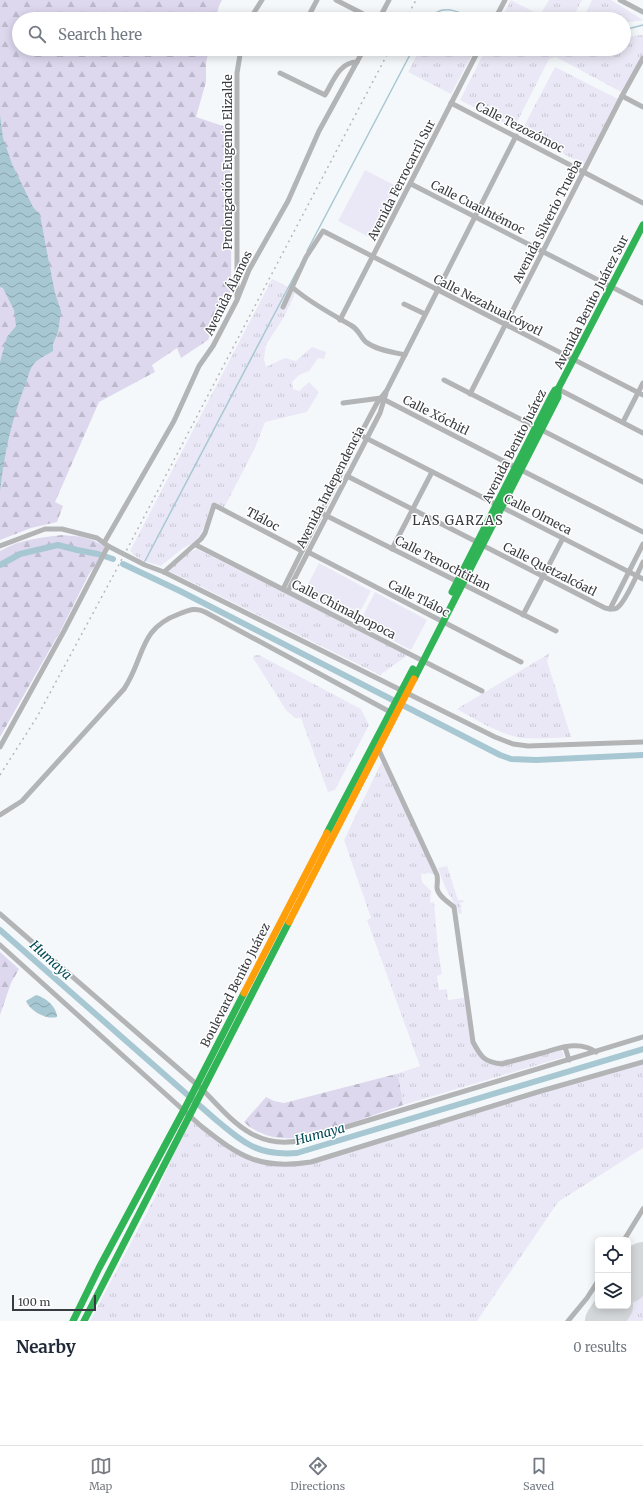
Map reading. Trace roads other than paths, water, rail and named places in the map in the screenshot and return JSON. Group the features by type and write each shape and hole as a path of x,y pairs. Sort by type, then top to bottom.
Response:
{"street":[{"path":"254,12 262,0"},
{"path":"311,12 317,0"},
{"path":"336,0 359,12"},
{"path":"383,12 389,0"},
{"path":"499,12 505,0"},
{"path":"620,0 643,12"},
{"name":"Prolongación Eugenio Elizalde","path":"237,300 237,79 240,56"},
{"name":"Avenida Álamos","path":"0,747 64,631 106,545 174,421 199,366 213,346 237,300 249,270 288,201 319,131 360,56"},
{"name":"Avenida Ferrocarril Sur","path":"340,320 475,56"},
{"name":"Avenida Silverio Trueba","path":"470,394 622,96 643,58"},
{"path":"280,73 325,95 341,68 350,63 357,62"},
{"path":"622,96 643,107"},
{"name":"Calle Tezozómoc","path":"451,103 643,203"},
{"name":"Avenida Independencia","path":"286,590 308,552 367,439 387,390 516,136"},
{"name":"Calle Cuauhtémoc","path":"411,184 643,303"},
{"name":"Avenida Benito Juárez Sur","path":"558,389 643,226"},
{"name":"Calle Nezahualcóyotl","path":"292,288 306,257 323,231 640,394"},
{"path":"283,307 292,288 340,320 355,328 369,344 405,355"},
{"path":"404,304 426,314"},
{"path":"444,380 643,482"},
{"path":"622,422 640,394 643,383"},
{"path":"558,389 643,433"},
{"name":"Avenida Benito Juárez","path":"420,660 538,429 554,392 558,389"},
{"path":"343,403 383,399"},
{"name":"Avenida Independencia","path":"286,590 302,551 360,435 383,399"},
{"name":"Calle Xóchitl","path":"383,399 643,532"},
{"name":"Calle Olmeca","path":"360,435 643,579"},
{"path":"392,549 432,472"},
{"name":"Calle Quetzalcóatl","path":"347,476 605,608 610,609"},
{"name":"Tláloc","path":"196,545 204,533 214,505 302,551"},
{"name":"Calle Tenochtitlan","path":"321,513 556,632"},
{"path":"0,546 45,530 56,529 83,533 97,538 106,545 145,565 164,572 403,694 495,737 519,745 643,742"},
{"path":"523,615 563,538"},
{"path":"610,609 643,544"},
{"path":"164,572 181,555 196,545"},
{"name":"Calle Chimalpopoca","path":"196,545 482,691"},
{"name":"Calle Tláloc","path":"308,552 521,662"},
{"path":"610,609 614,609 621,605 643,562"},
{"path":"0,815 22,801 124,689 133,674 147,638 154,629 164,620 195,608 394,711"},
{"name":"Boulevard Benito Juárez","path":"84,1321 198,1090 420,660"},
{"name":"Boulevard Benito Juárez","path":"198,1090 378,748 394,711"},
{"path":"378,748 437,875 437,890 440,895 454,907 473,1042 479,1054 485,1060 492,1063 502,1064 565,1046 580,1046 592,1049 596,1052"},
{"path":"0,914 247,1132 265,1140 275,1142 293,1142 643,1037"},
{"path":"0,945 214,1136 232,1149 250,1159 278,1165 297,1165 311,1162 540,1091 643,1062"},
{"path":"565,1046 569,1060"},
{"name":"Boulevard Benito Juárez","path":"73,1321 99,1268 188,1112"},
{"path":"626,1237 643,1209"},
{"path":"568,1321 595,1286"}],"water":[{"path":"0,115 3,138 12,164 33,207 40,215 55,293 61,311 58,332 53,344 53,351 33,365 19,401 9,439 0,492 0,362 7,337 16,326 14,310 3,288 0,287"},
{"path":"36,995 43,998 53,1006 57,1017 53,1018 43,1016 28,1005 26,1001"}],"waterway":[{"path":"437,12 445,10 458,12"},
{"path":"631,28 643,25"},
{"path":"307,251 409,56"},
{"path":"145,561 298,269"},
{"path":"0,565 20,554 58,545 113,559"},
{"path":"123,564 180,591 500,755 511,759 536,760 643,755"},
{"name":"Humaya","path":"0,930 234,1135 252,1146 271,1152 297,1153 643,1049"}],"railway":[{"path":"410,12 416,0"},
{"path":"0,775 37,717 113,576 386,56"}],"district":[{"name":"LAS GARZAS","path":"458,520"}]}
